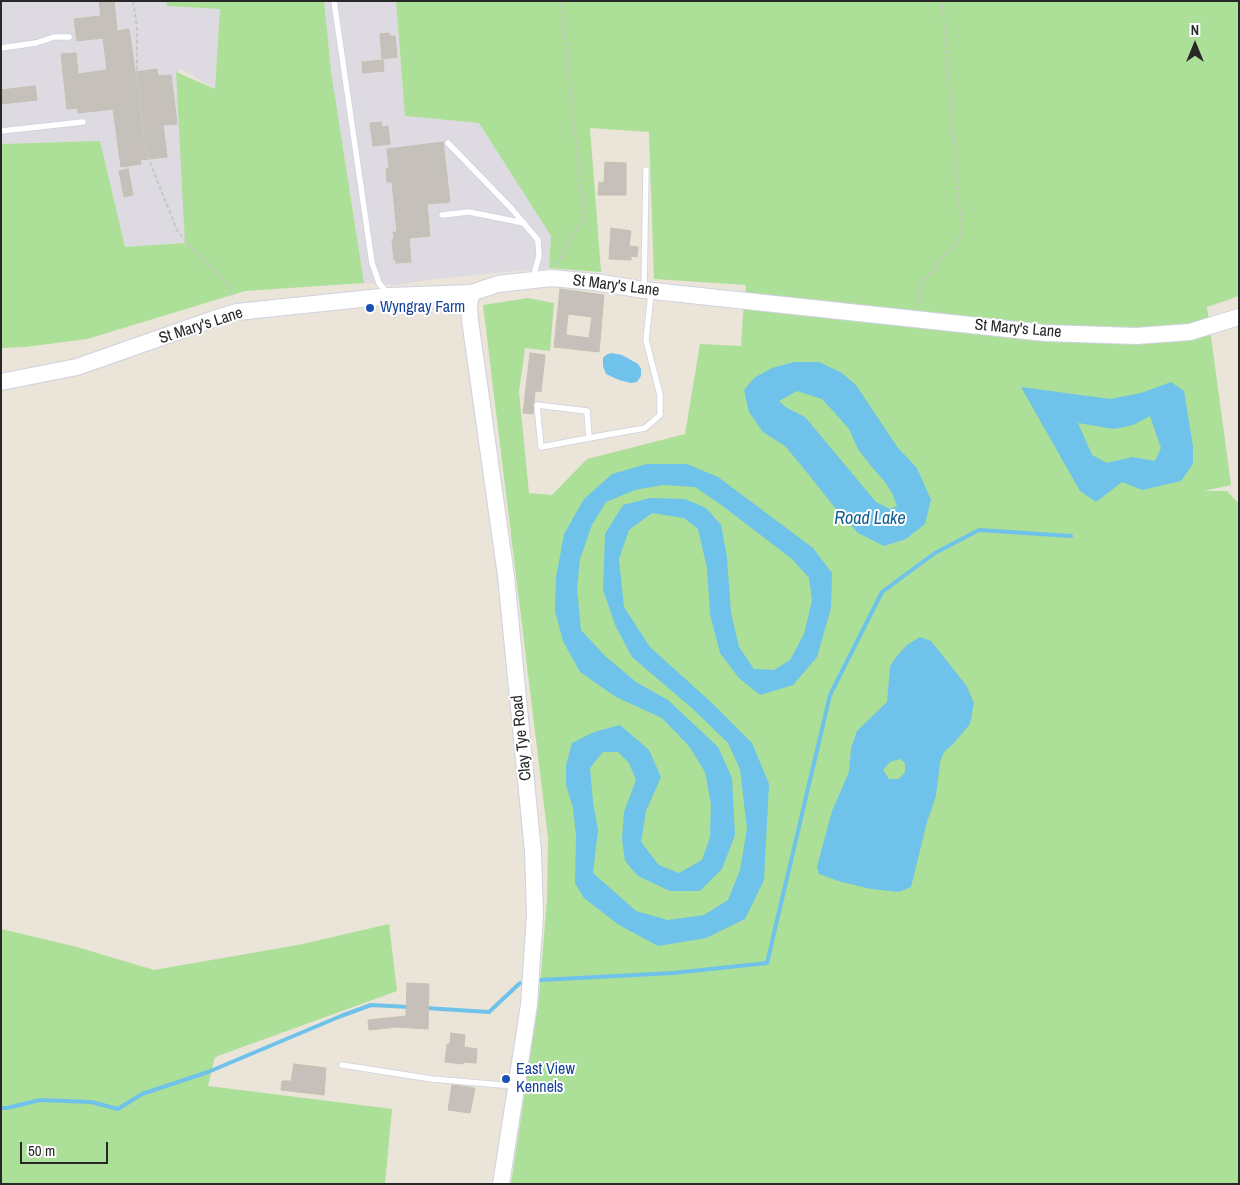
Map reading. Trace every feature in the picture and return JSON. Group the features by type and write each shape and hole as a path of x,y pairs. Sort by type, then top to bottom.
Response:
{"main road":[{"name":"St Mary's Lane","path":"1,382 76,367 237,312 390,296 471,293 498,284 551,278 918,320 1046,332 1136,336 1190,332 1239,317"},
{"name":"Clay Tye Road","path":"471,293 469,306 470,320 506,576 533,852 534,935 528,1005 501,1184"}],"lane":[{"path":"334,1 372,263 379,283 390,296"},
{"path":"1,48 36,43 54,37 70,37"},
{"path":"1,131 83,122"},
{"path":"448,143 538,240 539,256 532,280"},
{"path":"589,438 587,411 537,405 541,447 645,428 660,414 660,395 646,340 648,290 646,170"},
{"path":"442,215 469,212 524,223"},
{"path":"342,1065 432,1078 516,1086"}],"path":[{"path":"133,1 137,26 137,74 144,142 149,160 177,230 191,248 228,283 237,312"},
{"path":"551,278 584,217 561,1"},
{"path":"918,320 920,287 939,261 960,238 961,231 942,1"}],"shaded area":[{"path":"1,1 166,1 167,6 220,9 215,89 179,68 185,243 125,247 99,141 1,144"},
{"path":"324,1 396,1 405,116 479,123 551,236 549,268 434,279 396,285 364,283 331,71"}],"green space":[{"path":"166,1 324,1 331,71 364,283 245,291 87,339 25,347 1,348 1,144 100,141 125,247 185,243 176,72 215,89 220,9 167,6"},
{"path":"396,1 1239,1 1239,296 1207,307 1231,485 1204,491 1227,491 1239,504 1239,1184 511,1184 539,998 547,899 548,838 483,305 528,298 554,303 550,351 525,348 519,392 529,493 552,495 587,459 685,434 700,344 741,346 746,285 654,279 649,132 590,128 601,272 549,268 551,236 479,123 405,116"},
{"path":"389,924 397,991 215,1057 208,1086 392,1109 385,1184 1,1184 1,929 77,947 154,970 298,945"}],"water":[{"path":"611,353 622,355 638,364 641,369 641,376 637,382 631,383 619,380 606,374 603,358"},
{"name":"Road Lake","path":"794,362 819,362 842,373 856,385 898,448 917,468 931,500 925,524 906,539 884,546 858,533 785,446 763,432 749,412 744,390 754,378 772,368","holes":["797,391 822,399 849,429 858,449 885,482 897,506 890,509 876,502 805,417 787,408 779,401"]},
{"path":"1171,382 1184,391 1193,446 1193,464 1181,481 1142,490 1122,482 1096,502 1080,491 1021,387 1110,399 1141,393","holes":["1150,416 1161,448 1155,461 1132,457 1107,463 1092,455 1078,423 1114,429 1133,425"]},
{"path":"647,464 687,464 718,477 813,548 832,573 831,608 817,657 793,685 760,695 739,678 720,653 710,614 707,568 698,529 684,518 652,513 629,530 619,559 624,607 650,647 713,704 752,743 769,784 764,880 745,919 706,938 658,946 619,925 584,898 575,883 576,835 573,808 566,785 566,765 572,743 594,732 620,725 649,750 661,777 646,811 641,842 659,865 679,873 702,860 710,837 711,804 705,772 689,746 662,718 616,697 580,672 563,641 555,611 556,578 564,534 584,499 612,474","holes":["663,485 695,487 792,559 809,578 812,600 804,634 790,660 774,670 754,669 739,647 731,613 727,557 721,525 706,508 685,499 650,498 623,505 605,534 603,590 616,627 632,657 693,709 728,743 740,769 747,829 740,870 728,900 704,915 668,920 636,911 593,873 598,830 590,768 603,752 618,752 629,763 636,780 624,812 622,839 625,861 638,876 670,891 700,891 722,869 735,835 732,778 718,747 668,700 636,682 605,656 581,630 577,589 580,559 592,525 606,502 635,490"]},
{"path":"920,637 931,641 966,685 974,703 970,724 944,752 940,762 936,796 927,822 911,887 899,892 871,889 838,881 819,874 817,867 832,811 849,772 851,748 857,731 887,702 890,666 907,645","holes":["900,759 905,763 905,772 899,779 889,779 883,770 890,762"]}],"building":[{"path":"99,1 114,1 117,31 129,29 135,72 157,69 158,76 171,75 177,124 163,125 167,157 140,160 141,164 121,167 113,109 78,113 78,108 67,109 61,54 76,53 78,74 107,70 103,38 77,41 74,19 101,16"},
{"path":"389,33 389,36 395,36 397,57 382,59 380,34"},
{"path":"383,60 384,71 363,73 362,62"},
{"path":"35,86 37,100 1,104 1,90"},
{"path":"381,122 382,127 388,126 390,144 373,146 370,123"},
{"path":"443,142 450,202 427,204 430,236 409,238 411,262 396,263 392,240 394,239 393,232 397,232 392,182 387,182 386,169 389,168 387,149"},
{"path":"605,162 626,163 626,195 598,195 599,182 604,183"},
{"path":"128,169 133,195 124,197 119,171"},
{"path":"611,228 631,231 629,246 638,247 637,257 631,256 631,260 609,259"},
{"path":"560,289 604,295 599,352 554,347","holes":["568,314 592,317 589,338 566,335"]},
{"path":"530,353 545,355 541,392 535,391 533,414 523,413"},
{"path":"407,983 429,984 428,1029 397,1027 369,1030 368,1020 406,1016"},
{"path":"451,1033 465,1035 464,1047 477,1049 476,1063 445,1062 447,1044 450,1044"},
{"path":"294,1064 326,1068 324,1095 281,1090 282,1081 291,1081"},
{"path":"452,1085 475,1088 470,1113 448,1110"}],"waterway":[{"path":"540,980 673,973 767,963 830,695 882,592 935,553 979,530 1071,536"},
{"path":"425,1008 489,1012 520,983"},
{"path":"1,1108 40,1100 91,1102 118,1109 142,1094 208,1072 371,1005 410,1007"}],"place":[{"name":"Wyngray Farm","path":"370,308"},
{"name":"East View Kennels","path":"506,1079"}]}
